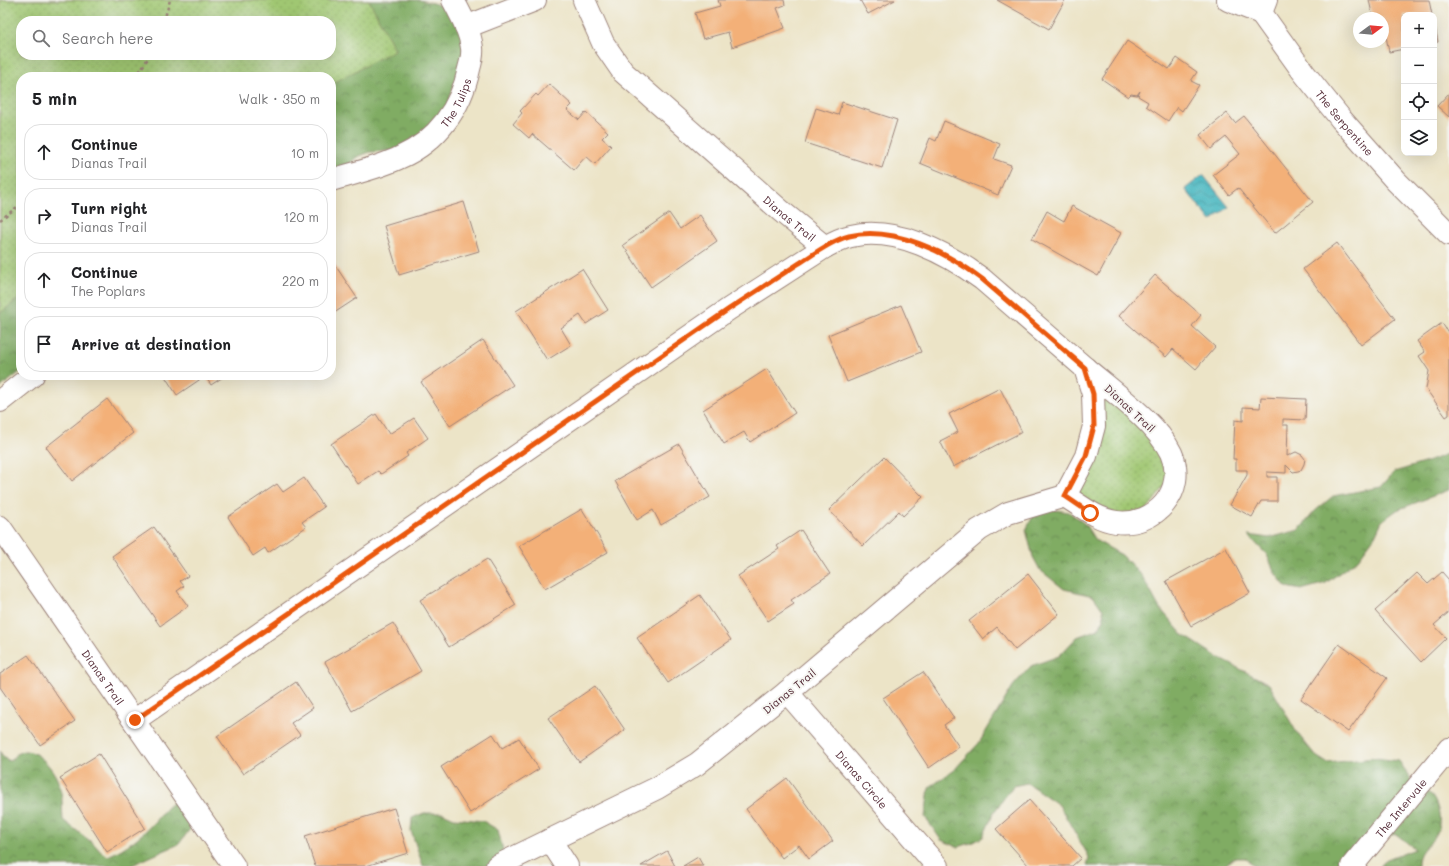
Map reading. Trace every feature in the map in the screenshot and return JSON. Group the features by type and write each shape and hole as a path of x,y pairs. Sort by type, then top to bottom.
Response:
{"street":[{"path":"453,0 466,27 535,0"},
{"name":"Dianas Trail","path":"584,0 603,43 623,72 781,211 825,246 850,236 871,234 883,235 913,242 942,253 964,266 982,279 1148,423 1162,439 1174,461 1175,483 1171,495 1158,511 1149,518 1127,523 1102,518 1090,513 1065,496"},
{"path":"1228,0 1263,6"},
{"name":"The Serpentine","path":"1263,6 1304,73 1341,119 1396,181 1449,234"},
{"name":"The Tulips","path":"336,178 401,158 429,140 447,121 465,88 472,58 471,42 466,27"},
{"path":"135,720 729,309 825,246"},
{"name":"Dianas Trail","path":"497,866 679,775 697,764 787,692 979,530 1008,513 1065,496 1086,456 1094,426 1093,394 1085,368"},
{"path":"0,401 27,380"},
{"name":"Dianas Trail","path":"0,527 135,720 234,866"},
{"name":"Dianas Circle","path":"787,692 937,866"},
{"name":"The Intervale","path":"1352,866 1449,749"},
{"path":"550,840 567,866"}],"path":[{"path":"165,16 170,0"},
{"path":"139,72 147,60"},
{"path":"0,220 16,208"}],"green space":[{"path":"0,0 419,0 439,5 446,9 456,20 468,45 441,123 392,151 370,152 357,157 345,168 336,172 336,72 16,72 16,375 0,388"},
{"path":"0,0 369,0 395,50 336,81 336,72 16,72 16,301 0,313"},
{"path":"1085,368 1149,423 1176,472 1138,521 1065,496 1086,456"},
{"path":"1449,452 1449,490 1397,510 1382,521 1375,536 1358,559 1326,583 1301,590 1286,587 1275,573 1267,555 1248,535 1269,538 1299,530 1315,511 1333,496 1381,487 1394,472 1427,462"},
{"path":"1049,509 1069,512 1085,524 1095,540 1122,555 1142,576 1159,607 1182,634 1219,658 1269,684 1297,733 1316,756 1327,763 1375,758 1399,761 1417,787 1429,793 1438,810 1439,828 1434,838 1421,853 1418,866 1379,866 1387,860 1415,849 1396,834 1374,839 1348,866 1255,866 1245,858 1234,858 1224,866 1087,866 1089,857 1059,805 1027,783 1013,786 994,812 983,837 974,842 958,847 941,840 925,817 929,788 955,769 979,743 1013,686 1031,666 1059,656 1077,637 1098,629 1104,620 1103,610 1093,596 1064,589 1040,570 1033,557 1026,530 1034,514"},
{"path":"0,751 3,757 10,761 17,754 25,751 31,752 43,759 59,783 62,796 63,820 94,844 101,852 108,856 128,845 140,836 151,826 167,807 176,801 193,825 179,844 130,866 0,866"},
{"path":"424,813 443,813 454,818 483,821 498,830 503,850 498,866 423,866 411,831 412,818"}],"water":[{"path":"1203,175 1229,207 1211,221 1185,189"}],"building":[{"path":"718,0 784,0 785,5 777,8 785,28 732,47 728,32 703,39 695,13 720,6"},
{"path":"860,0 895,0 868,14"},
{"path":"997,0 1065,0 1049,29"},
{"path":"1369,0 1429,0 1431,12 1401,12 1401,50 1389,52 1389,12 1372,12"},
{"path":"1127,41 1169,69 1177,58 1197,72 1191,81 1199,85 1182,111 1177,107 1168,121 1146,106 1148,102 1138,96 1140,91 1137,95 1131,94 1128,97 1102,79"},
{"path":"549,84 572,105 567,110 579,120 586,112 608,132 602,138 611,146 595,164 586,156 574,170 532,134 529,138 513,124 522,113 520,111 536,94 538,96"},
{"path":"1449,93 1449,117 1437,106"},
{"path":"842,102 897,120 882,168 805,143 816,108 838,115"},
{"path":"1227,113 1235,123 1244,116 1313,202 1275,233 1238,188 1229,195 1213,175 1240,154 1226,137 1211,149 1200,135"},
{"path":"944,121 1000,144 994,159 1011,165 998,195 920,163 930,138 936,141"},
{"path":"464,202 479,251 399,275 384,226"},
{"path":"1072,206 1121,233 1098,276 1032,239 1047,211 1064,221"},
{"path":"669,213 680,229 700,215 717,241 651,287 623,245"},
{"path":"1337,243 1395,319 1361,345 1303,269"},
{"path":"336,266 357,298 336,312"},
{"path":"582,269 608,310 586,324 580,315 561,328 571,345 547,360 516,311"},
{"path":"1155,275 1201,315 1192,326 1215,347 1196,369 1173,349 1166,357 1119,316"},
{"path":"901,305 921,352 847,382 828,335"},
{"path":"1442,323 1449,334 1449,415 1446,417 1426,389 1429,371 1419,356 1425,352 1417,341"},
{"path":"483,340 513,385 450,426 421,382"},
{"path":"767,369 795,413 750,442 744,432 724,444 703,410"},
{"path":"167,380 199,380 177,395"},
{"path":"208,380 218,380 211,385"},
{"path":"1000,388 1022,432 953,467 940,441 958,432 949,414"},
{"path":"1261,397 1306,399 1305,420 1283,419 1283,425 1288,425 1287,456 1296,452 1302,455 1305,459 1301,470 1293,472 1286,465 1286,473 1267,472 1267,477 1277,477 1277,501 1261,501 1252,517 1230,505 1247,475 1247,470 1236,470 1236,459 1233,459 1235,420 1243,421 1243,407 1260,408"},
{"path":"107,399 133,433 72,481 46,447"},
{"path":"376,414 389,434 414,418 428,438 406,453 408,456 381,474 378,471 358,484 331,444"},
{"path":"679,444 710,497 661,525 653,510 637,520 615,481"},
{"path":"884,457 923,497 903,516 899,511 863,546 829,510"},
{"path":"304,478 324,507 302,522 306,527 268,553 265,548 253,556 228,517 277,484 283,492"},
{"path":"582,509 608,552 545,589 519,546"},
{"path":"154,527 188,576 180,581 184,586 177,591 188,606 160,626 112,556"},
{"path":"801,530 830,574 791,600 794,604 768,621 738,576 779,549 777,546"},
{"path":"1226,548 1250,593 1191,626 1166,581"},
{"path":"487,559 516,605 449,647 420,600"},
{"path":"1442,572 1449,580 1449,612 1434,625 1446,638 1421,662 1375,611 1417,573 1428,584"},
{"path":"1028,574 1059,614 1015,650 997,627 983,639 969,621"},
{"path":"700,595 731,640 668,683 637,638"},
{"path":"393,623 421,671 352,711 325,662"},
{"path":"1339,644 1387,678 1348,732 1301,699"},
{"path":"28,655 75,721 40,745 0,687 0,674"},
{"path":"923,672 954,718 944,725 959,747 929,768 883,698"},
{"path":"296,682 313,708 291,723 300,735 243,774 217,736"},
{"path":"595,686 625,730 579,762 548,718"},
{"path":"493,734 502,748 519,738 539,769 470,813 441,767"},
{"path":"99,754 145,828 107,852 60,778"},
{"path":"787,778 833,841 809,859 799,845 782,858 746,809"},
{"path":"1029,800 1081,858 1072,866 1029,866 996,829"},
{"path":"394,808 408,853 366,866 315,866 305,836"},
{"path":"667,851 675,866 641,866"},
{"path":"698,857 703,866 683,866"}],"route":[{"path":"135,720 729,309 825,246 841,239 859,234 883,235 913,242 942,253 964,266 982,279 1085,368 1093,394 1094,426 1086,456 1065,496 1090,513"}]}
